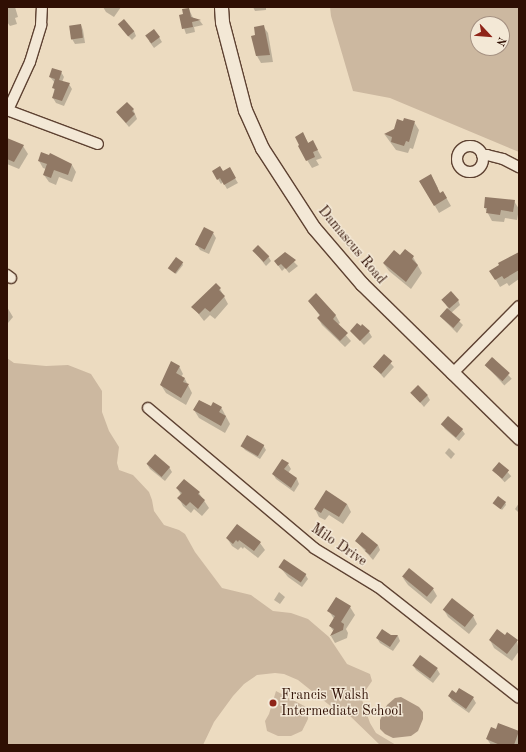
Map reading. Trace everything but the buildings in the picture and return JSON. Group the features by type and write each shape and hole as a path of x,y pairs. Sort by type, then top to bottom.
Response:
{"street":[{"path":"42,7 41,25 30,62 7,110 98,144"},
{"name":"Damascus Road","path":"221,7 222,22 245,110 262,148 314,228 362,284 452,374 519,438"},
{"path":"482,155 503,159 519,167"},
{"path":"452,374 519,306"},
{"name":"Milo Drive","path":"148,408 314,548 378,587 519,698"}],"shaded area":[{"path":"330,7 519,7 519,152 390,98 353,91 331,16"},
{"path":"7,358 14,363 46,366 68,365 91,374 102,391 102,412 109,431 119,447 117,463 119,470 133,475 149,492 154,511 164,525 179,530 185,534 195,552 222,588 251,595 273,611 291,613 308,619 329,637 347,664 370,674 372,681 361,697 370,723 376,733 396,745 380,745 350,716 338,712 298,680 284,674 275,673 257,675 244,684 214,722 203,745 7,745"},
{"path":"276,691 308,708 308,719 302,731 291,736 278,736 267,731 265,721 269,714"},
{"path":"401,697 419,707 423,712 423,719 418,731 411,736 393,738 385,734 380,729 380,720 387,705 395,698"}],"place":[{"name":"Francis Walsh Intermediate School","path":"273,703"}]}
